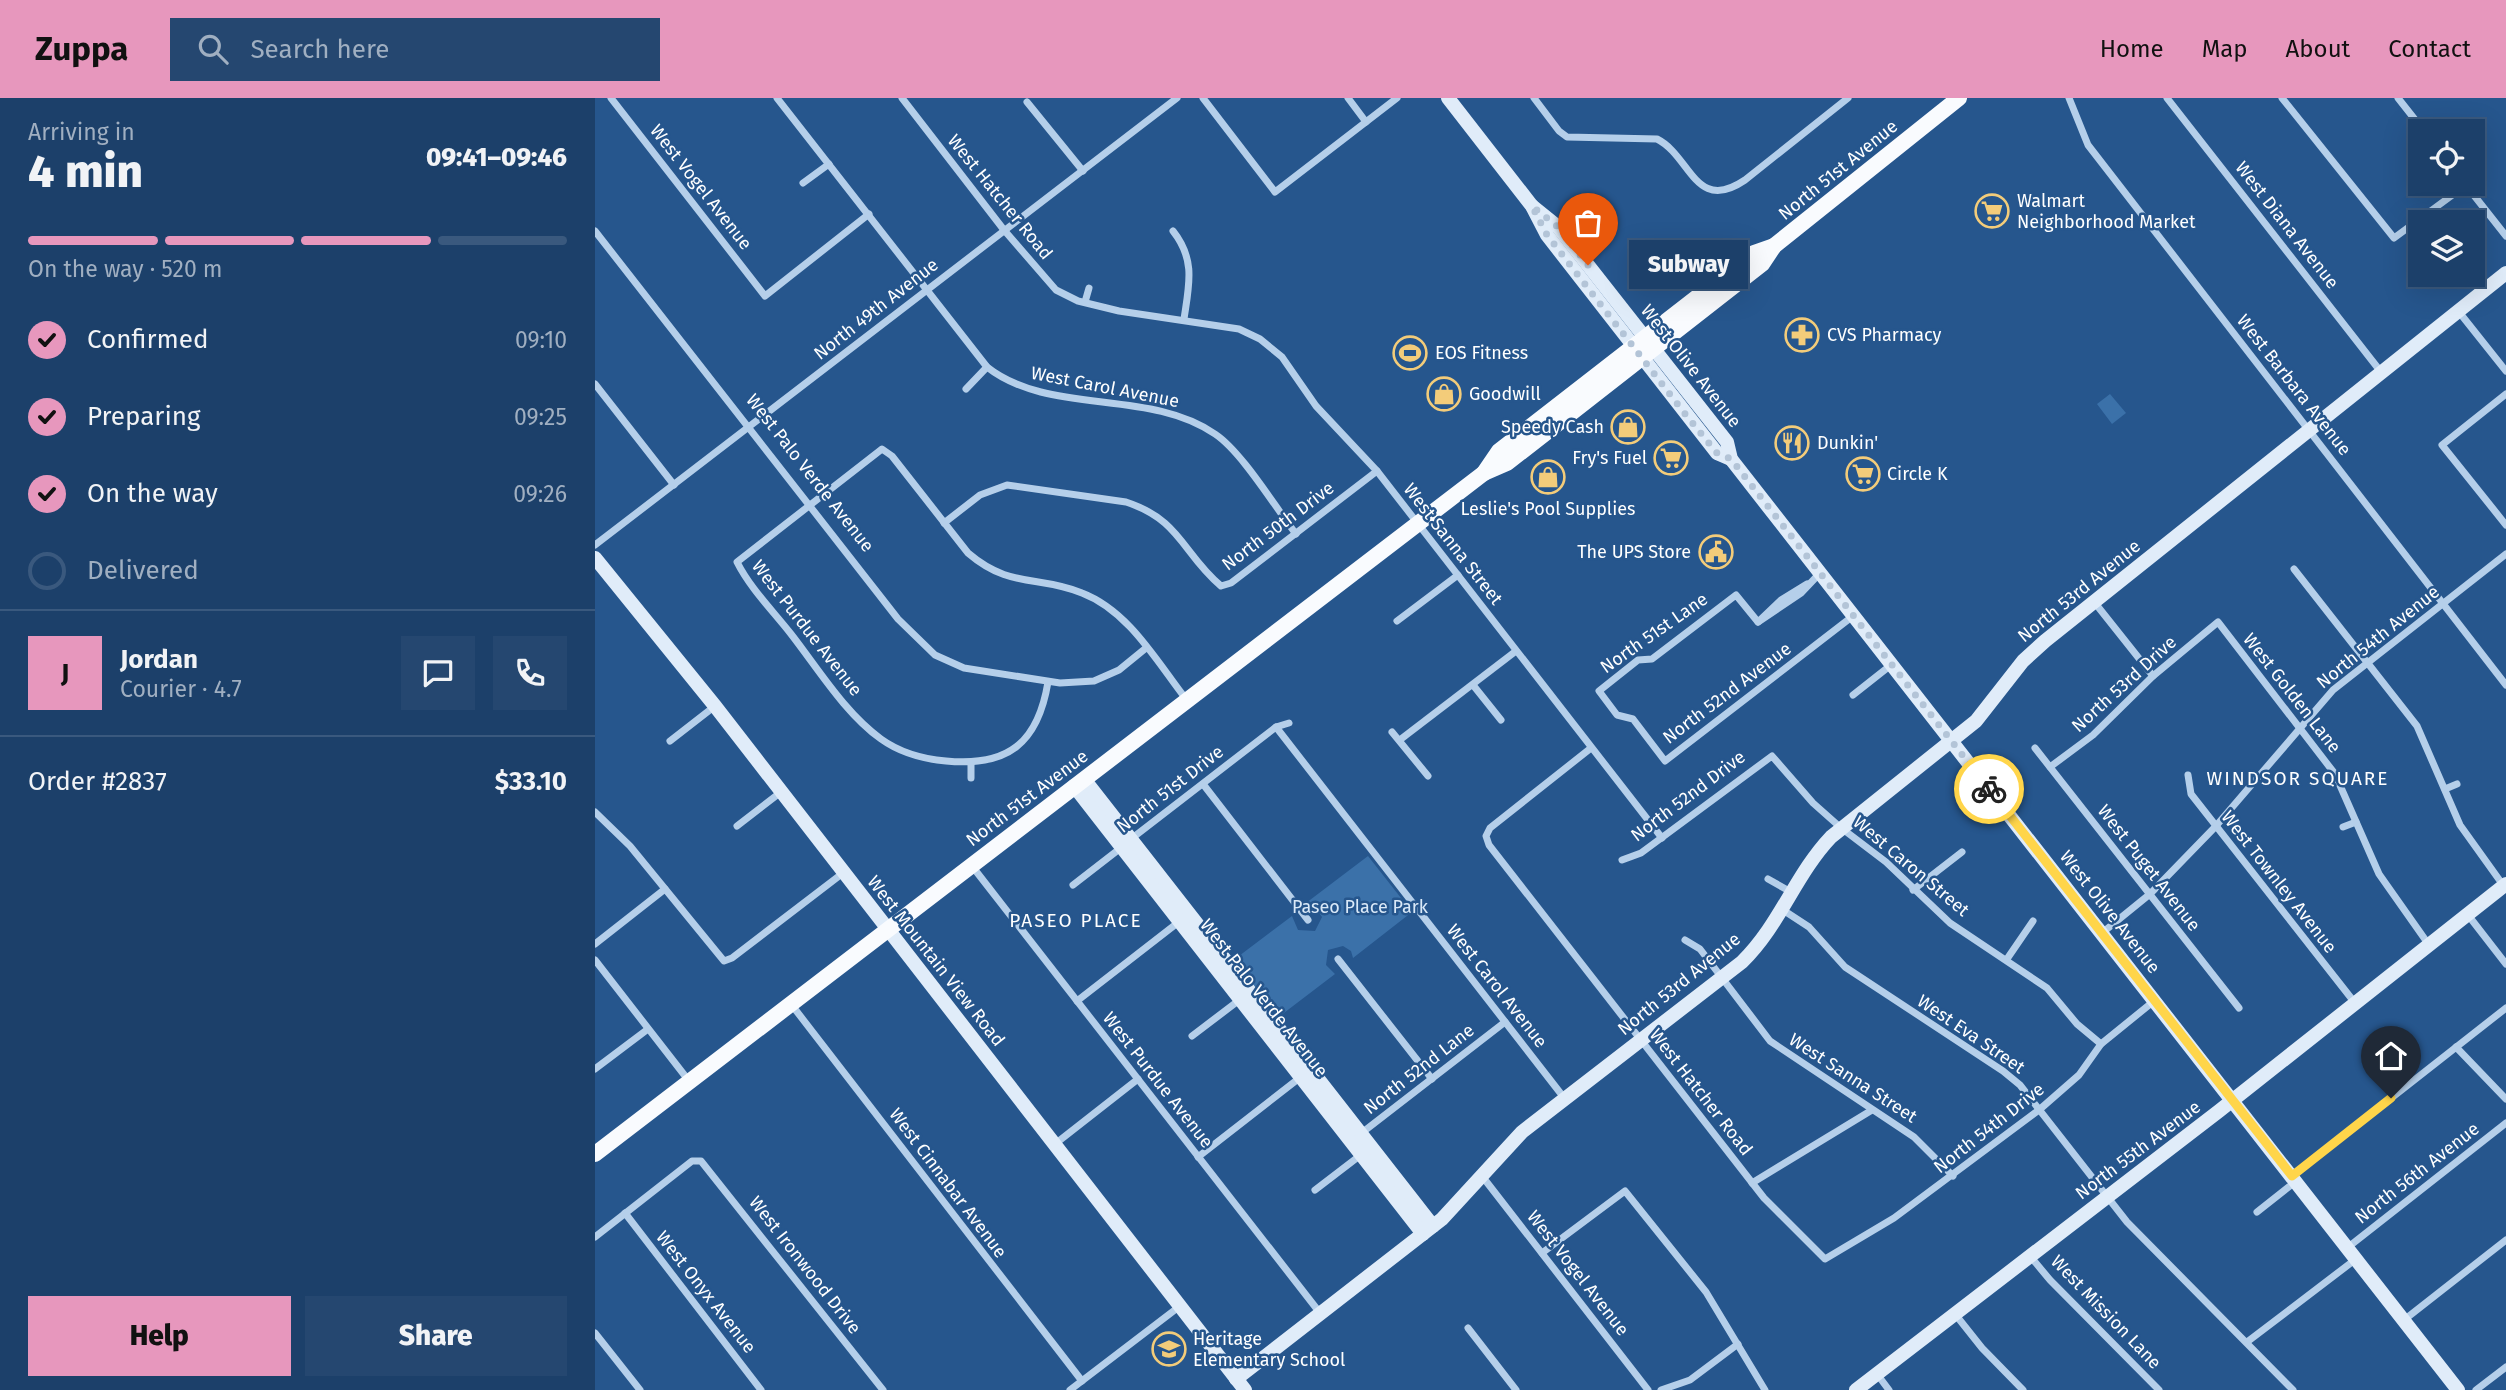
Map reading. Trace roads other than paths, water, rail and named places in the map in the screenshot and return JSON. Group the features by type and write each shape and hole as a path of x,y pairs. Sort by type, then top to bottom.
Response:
{"main road":[{"name":"North 51st Avenue","path":"595,1154 1484,473 1499,451 1644,348 1753,253 1774,246 1959,98"}],"street":[{"name":"West Vogel Avenue","path":"611,98 765,296 869,214"},
{"name":"West Carol Avenue","path":"777,98 987,367 1021,388 1186,418 1217,435 1296,534"},
{"name":"West Hatcher Road","path":"902,98 1004,230 1056,290 1085,302 1119,311 1184,319"},
{"name":"North 49th Avenue","path":"595,545 1177,98"},
{"path":"1203,98 1275,192 1397,98"},
{"path":"1348,98 1366,122"},
{"name":"West Olive Avenue","path":"1448,98 1532,206 1558,227 1717,453 1731,459 2458,1390"},
{"path":"1534,98 1559,131 1567,137 1657,139 1665,144 1697,182 1715,190 1733,188 1745,180 1848,98"},
{"name":"West Barbara Avenue","path":"2069,98 2088,145 2506,685"},
{"name":"West Diana Avenue","path":"2167,98 2381,372"},
{"path":"2282,98 2394,238 2450,196"},
{"path":"2398,98 2415,119"},
{"path":"1027,102 1083,170"},
{"path":"803,183 829,164"},
{"path":"2475,196 2506,236"},
{"name":"West Palo Verde Avenue","path":"595,231 750,426 898,619 935,655 964,668 1048,681"},
{"path":"1173,231 1190,261 1184,319"},
{"name":"North 53rd Avenue","path":"1240,1385 1320,1313 1457,1205 1506,1146 1722,978 1768,935 1811,859 1840,827 1989,708 2023,661 2506,273"},
{"path":"1085,302 1089,288"},
{"path":"2458,311 2506,371"},
{"name":"West Sanna Street","path":"1184,319 1239,329 1260,339 1282,357 1316,406 1377,471 1662,838"},
{"path":"966,389 987,367"},
{"path":"595,384 674,485"},
{"path":"2506,394 2442,445 2506,525"},
{"path":"810,503 882,449 892,456 968,553 996,573 1019,581 1080,592 1107,605 1187,700"},
{"name":"North 50th Drive","path":"944,523 980,495 1007,485 1126,502 1145,508 1166,521 1221,586 1231,583 1377,471"},
{"name":"West Purdue Avenue","path":"810,503 737,562 857,718 883,741 915,755 971,763"},
{"name":"North 54th Avenue","path":"2102,933 2150,894 2215,826 2333,690 2506,554"},
{"name":"West Mountain View Road","path":"595,558 715,706 1240,1385"},
{"path":"2294,569 2417,726 2468,839 2505,885"},
{"name":"North 51st Lane","path":"1599,691 1638,660 1652,659 1736,595 1758,622 1801,593 1808,583 1821,573"},
{"path":"1397,621 1458,575"},
{"path":"2095,603 2153,676"},
{"name":"North 52nd Avenue","path":"1599,691 1617,715 1633,719 1665,761 1854,616"},
{"name":"North 53rd Drive","path":"2050,767 2093,735 2153,676 2218,622"},
{"name":"West Golden Lane","path":"2218,622 2341,784 2387,886 2429,945"},
{"path":"971,778 971,763 1005,755 1023,741 1041,713 1048,681 1071,684 1094,681 1119,670 1146,649"},
{"path":"1401,739 1516,651"},
{"path":"1853,695 1892,664"},
{"path":"1473,685 1501,720"},
{"path":"670,741 715,706"},
{"name":"North 51st Drive","path":"1073,885 1276,727 1289,723"},
{"name":"West Carol Avenue","path":"1276,727 1565,1099"},
{"path":"1392,732 1401,739 1428,776"},
{"path":"877,751 883,741"},
{"name":"West Hatcher Road","path":"1591,748 1490,828 1486,836 1489,845 1752,1183 1825,1259"},
{"name":"West Puget Avenue","path":"2035,748 2239,1008"},
{"name":"West Caron Street","path":"1772,757 1813,803 1886,862 1950,923 2047,988 2077,1024 2101,1044"},
{"name":"North 52nd Drive","path":"1622,860 1641,853 1761,762 1772,757"},
{"name":"West Townley Avenue","path":"2187,775 2191,794 2355,1003"},
{"name":"West Palo Verde Avenue","path":"1079,783 1428,1230"},
{"path":"1203,784 1308,920"},
{"path":"2445,789 2457,784"},
{"path":"737,826 781,792"},
{"path":"595,812 630,846 724,961 732,958 843,873"},
{"path":"2343,827 2356,822"},
{"path":"1913,890 1962,852"},
{"name":"West Purdue Avenue","path":"971,865 1320,1313"},
{"path":"1768,879 1791,892"},
{"name":"North 55th Avenue","path":"1856,1390 2233,1100 2505,885"},
{"path":"595,944 665,889"},
{"name":"West Eva Street","path":"1783,910 1809,927 1845,967 2003,1071 2039,1110 2127,1222 2293,1390"},
{"path":"2468,914 2506,964"},
{"path":"1077,1001 1184,918"},
{"path":"2007,959 2033,921"},
{"name":"West Sanna Street","path":"1685,940 1700,949 1770,1041 1931,1151 1953,1176"},
{"path":"1338,959 1432,1079"},
{"path":"595,960 689,1081"},
{"path":"1192,1036 1245,996"},
{"name":"North 54th Drive","path":"1825,1259 1894,1218 2039,1110 2079,1075 2101,1044 2155,1000"},
{"name":"West Cinnabar Avenue","path":"790,1003 1082,1381"},
{"path":"2257,1212 2506,1008"},
{"name":"North 52nd Lane","path":"1356,1138 1505,1022"},
{"path":"595,1069 648,1028"},
{"path":"2456,1047 2506,1099"},
{"path":"1198,1157 1306,1073"},
{"path":"1055,1144 1138,1079"},
{"path":"1752,1183 1872,1110"},
{"name":"North 56th Avenue","path":"2247,1342 2506,1123"},
{"path":"1315,1190 1366,1151"},
{"name":"West Ironwood Drive","path":"625,1213 692,1161 701,1161 883,1390"},
{"name":"West Vogel Avenue","path":"1482,1175 1648,1390"},
{"path":"1542,1253 1625,1191 1706,1292 1765,1390"},
{"path":"595,1237 625,1213"},
{"name":"West Onyx Avenue","path":"625,1213 761,1390"},
{"path":"2403,1320 2506,1240"},
{"name":"West Mission Lane","path":"2030,1256 2050,1280 2159,1390"},
{"path":"1070,1390 1179,1306"},
{"path":"1955,1314 1982,1348 2023,1390"},
{"path":"1468,1328 1516,1390"},
{"path":"595,1333 640,1390"},
{"path":"1661,1390 1690,1380 1738,1344"},
{"path":"2476,1390 2506,1367"},
{"path":"1877,1374 1889,1390"}],"place":[{"name":"Walmart Neighborhood Market","path":"1992,211"},
{"name":"Subway","path":"1588,265"},
{"name":"CVS Pharmacy","path":"1802,335"},
{"name":"EOS Fitness","path":"1410,353"},
{"name":"Goodwill","path":"1444,394"},
{"name":"Speedy Cash","path":"1628,427"},
{"name":"Dunkin'","path":"1792,443"},
{"name":"Fry's Fuel","path":"1671,458"},
{"name":"Circle K","path":"1863,474"},
{"name":"Leslie's Pool Supplies","path":"1548,477"},
{"name":"The UPS Store","path":"1716,552"},
{"name":"Heritage Elementary School","path":"1169,1349"}],"district":[{"name":"WINDSOR SQUARE","path":"2298,778"},
{"name":"PASEO PLACE","path":"1076,920"}],"park label":[{"name":"Paseo Place Park","path":"1360,907"}]}
